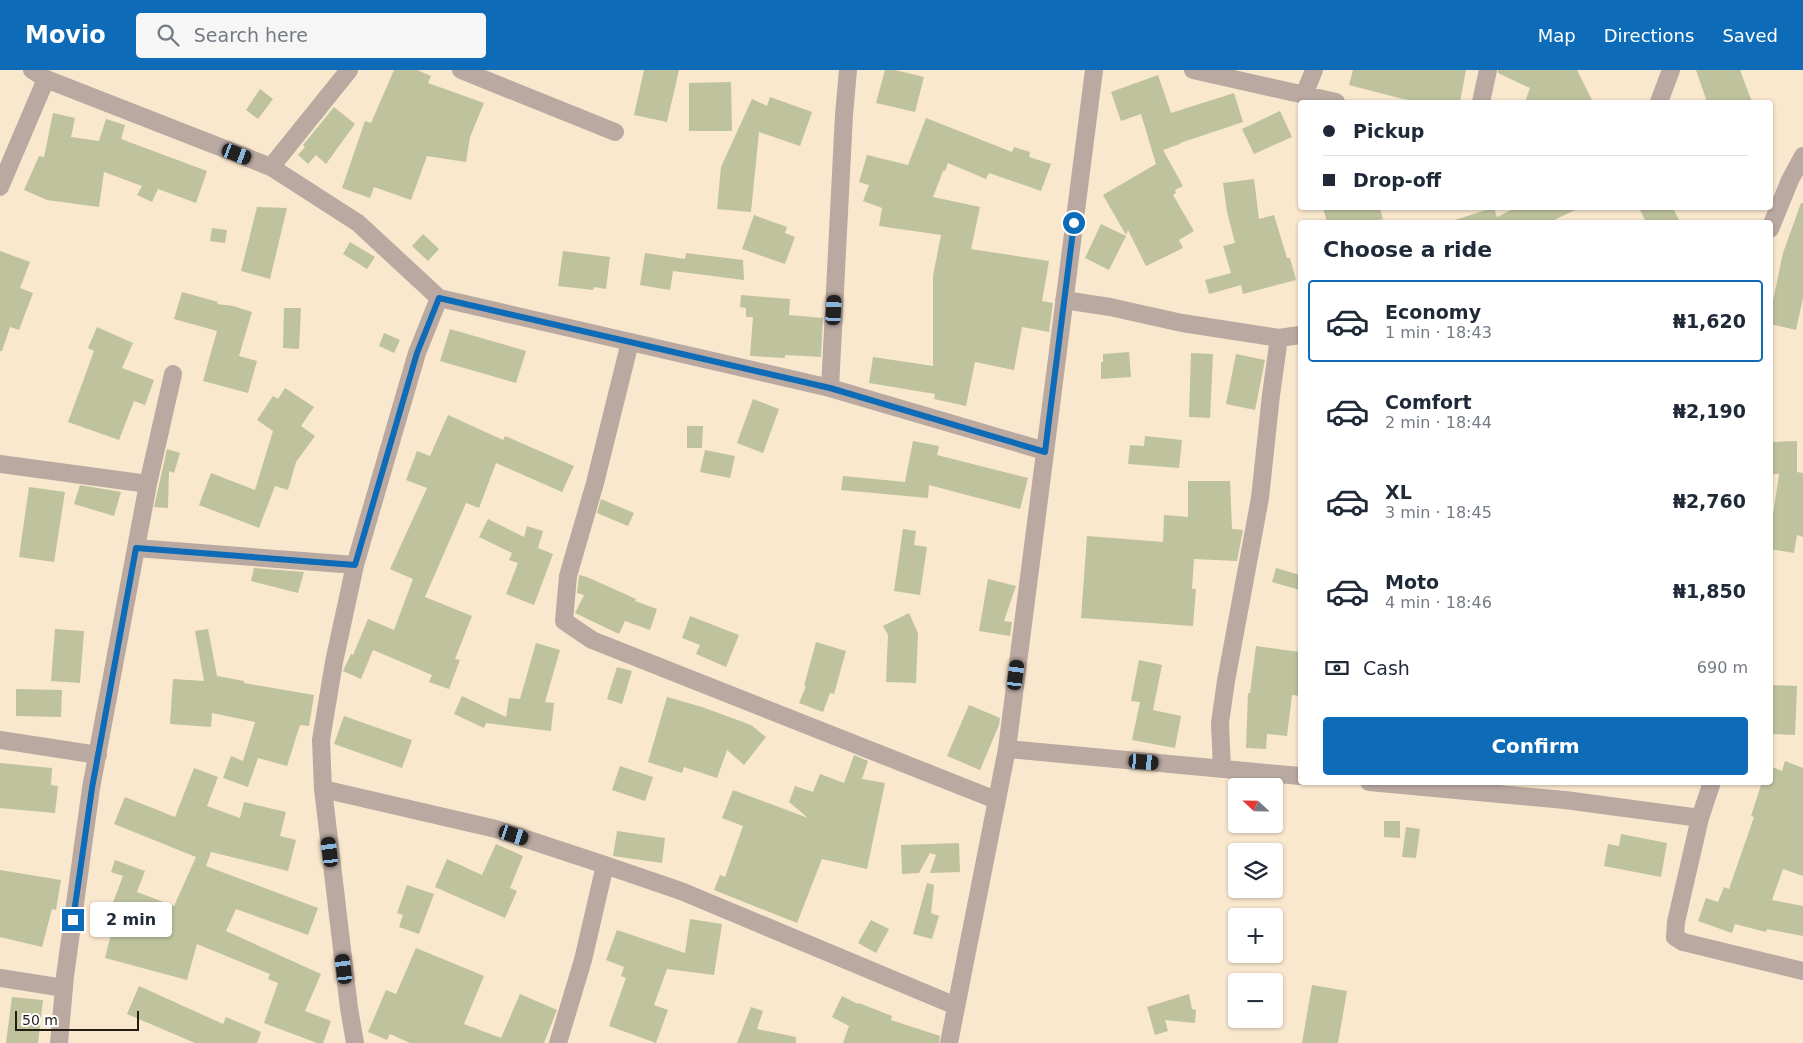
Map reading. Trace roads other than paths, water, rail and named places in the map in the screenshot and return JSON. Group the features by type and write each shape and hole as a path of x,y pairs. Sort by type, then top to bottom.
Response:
{"street":[{"path":"271,167 349,70"},
{"path":"461,70 615,132"},
{"path":"830,388 848,70"},
{"path":"949,1043 1007,749 1094,70"},
{"path":"1193,70 1327,100"},
{"path":"1304,95 1314,70"},
{"path":"1481,100 1488,70"},
{"path":"1660,100 1671,70"},
{"path":"0,187 39,74 271,167 358,223 439,298 830,388 1045,452"},
{"path":"1772,220 1775,202 1803,156"},
{"path":"355,1043 349,1008 323,788 321,740 334,662 355,565 417,353 439,298"},
{"path":"1064,300 1110,307 1182,323 1279,338 1298,335"},
{"path":"1222,769 1220,723 1260,498 1270,395 1279,338"},
{"path":"630,342 595,483 568,576 564,621 592,640 996,800"},
{"path":"59,1043 64,988 90,797 148,484 173,374"},
{"path":"0,464 148,484"},
{"path":"136,548 355,565"},
{"path":"0,740 98,755"},
{"path":"1007,749 1298,776"},
{"path":"1427,785 1465,787 1700,818"},
{"path":"1711,785 1700,818 1676,922 1675,937 1682,942 1803,971"},
{"path":"323,788 496,829 681,891 956,1006"},
{"path":"558,1043 583,960 605,865"},
{"path":"0,978 64,988"}]}
